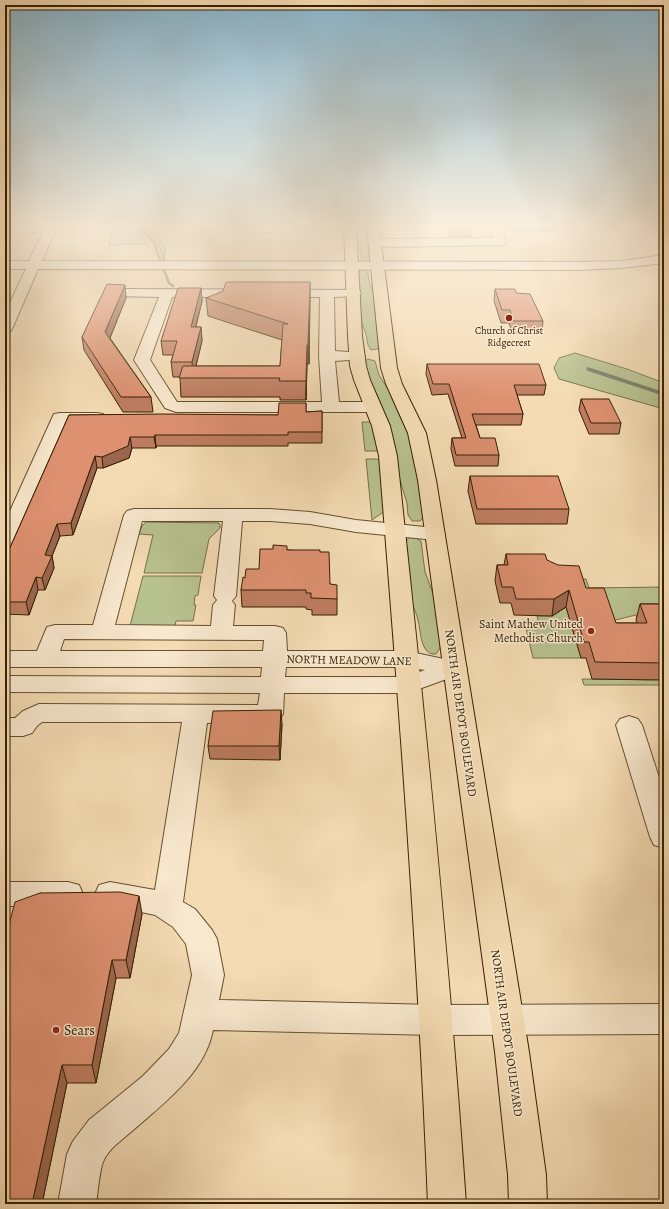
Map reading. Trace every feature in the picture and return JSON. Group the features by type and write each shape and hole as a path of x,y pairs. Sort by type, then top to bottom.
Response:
{"main road":[{"path":"353,283 357,356 362,380 376,413 388,456 408,684 420,793 438,1020 447,1204"},
{"name":"NORTH AIR DEPOT BOULEVARD","path":"379,283 386,356 394,384 413,423 421,446 506,1020 527,1175 528,1204"},
{"path":"357,356 386,356"}],"street":[{"path":"5,329 9,310 24,283"},
{"path":"119,293 354,293"},
{"path":"167,293 142,360 171,405 176,407 331,407 376,413"},
{"path":"327,293 327,356 331,407"},
{"path":"327,356 357,356"},
{"path":"163,418 376,413"},
{"path":"5,546 60,418 116,418"},
{"path":"102,632 134,515 270,515 310,518 435,534"},
{"path":"221,633 233,515"},
{"path":"5,673 41,659 55,632 274,633 275,659 270,714 39,714 26,720 23,727 5,727"},
{"path":"182,684 188,633"},
{"name":"NORTH MEADOW LANE","path":"5,659 406,659 455,668"},
{"name":"NORTH MEADOW LANE","path":"5,684 408,684 455,668"},
{"path":"5,700 12,694 31,684"},
{"path":"168,908 196,714"},
{"path":"628,725 664,837"},
{"path":"5,894 112,894 162,904 184,918 202,940 208,975 195,1038 181,1061 156,1088 102,1133 86,1154 77,1204"},
{"path":"200,1015 438,1020 664,1019"}],"green space":[{"path":"358,283 370,283 374,294 380,347 377,349 371,350 368,345 361,321"},
{"path":"575,353 627,369 664,383 664,409 559,379 554,368 559,358"},
{"path":"368,359 375,361 379,375 398,405 412,437 424,516 420,521 412,521 408,515 407,503 367,374 365,361"},
{"path":"362,422 373,422 380,448 377,451 365,451"},
{"path":"366,459 377,459 380,461 385,511 372,520"},
{"path":"146,522 219,523 220,528 209,539 202,573 144,573 153,535 139,534 142,526"},
{"path":"410,537 414,537 421,541 425,572 434,596 442,645 436,654 431,654 424,647 412,602 409,585 406,541"},
{"path":"143,576 201,576 198,595 195,596 194,605 196,605 193,621 176,621 175,626 130,626"},
{"path":"580,579 586,579 589,588 664,587 664,620 638,620 636,615 607,622 588,604"},
{"path":"566,607 581,658 533,658 526,628 540,628 537,616 552,616"},
{"path":"582,679 664,680 664,685 584,685"}],"building":[{"path":"226,283 310,283 306,381 279,381 280,378 179,378 183,366 280,366 283,324 288,324 206,298 223,291"},
{"path":"107,284 125,285 105,332 151,397 121,397 82,337"},
{"path":"178,288 201,288 191,327 201,327 192,362 171,362 177,341 161,341"},
{"path":"495,289 515,289 516,293 530,294 543,321 513,321 510,310 502,310"},
{"path":"427,364 539,364 546,385 514,385 523,414 472,414 480,438 495,438 499,455 456,455 452,438 466,438 449,384 433,384"},
{"path":"581,399 609,399 621,423 591,423"},
{"path":"279,403 306,403 306,412 322,411 322,432 288,432 288,435 155,435 154,437 130,437 128,446 102,457 95,456 71,523 57,524 45,555 52,556 42,578 36,577 26,602 5,602 5,559 69,415 278,415"},
{"path":"470,476 558,476 569,509 477,509"},
{"path":"273,545 287,546 287,550 320,550 320,552 329,552 330,584 337,585 337,599 311,598 311,593 306,593 306,590 241,590 246,569 259,569 260,549 273,549"},
{"name":"Saint Mathew United Methodist Church","path":"506,554 545,554 547,560 558,565 579,566 586,588 604,588 616,623 647,623 640,604 664,604 664,663 595,662 589,642 584,642 569,590 554,599 516,599 513,587 502,587 497,565 508,565"},
{"path":"281,710 279,746 208,746 213,711"},
{"name":"Sears","path":"120,892 139,896 126,960 112,960 92,1065 62,1065 32,1204 5,1204 5,940 15,902 40,893"}],"waterway":[{"path":"170,283 173,286"},
{"path":"588,369 664,394"}],"place":[{"name":"Church of Christ Ridgecrest","path":"509,318"},
{"name":"Saint Mathew United Methodist Church","path":"591,631"},
{"name":"Sears","path":"56,1030"}]}
